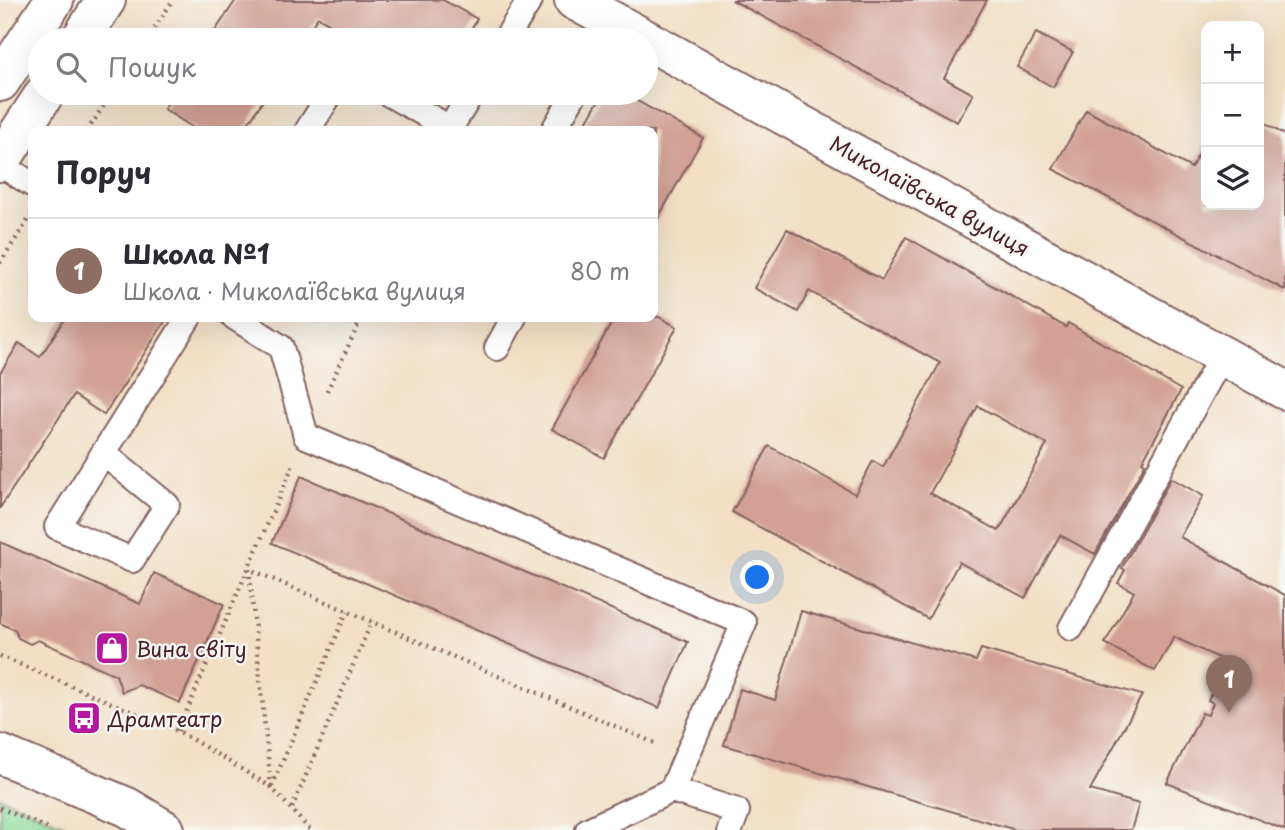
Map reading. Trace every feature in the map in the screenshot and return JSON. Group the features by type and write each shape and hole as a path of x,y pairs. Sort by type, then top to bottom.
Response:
{"street":[{"path":"36,28 54,0"},
{"path":"88,28 106,0"},
{"name":"Миколаївська вулиця","path":"574,0 607,28"},
{"path":"0,82 28,39"},
{"name":"Миколаївська вулиця","path":"658,56 1285,390"},
{"path":"0,163 38,105"},
{"path":"0,754 127,807 165,830"}],"lane":[{"path":"512,28 530,0"},
{"path":"310,126 323,105"},
{"path":"409,105 446,126"},
{"path":"451,126 464,105"},
{"path":"556,126 568,105"},
{"path":"0,163 28,182"},
{"path":"103,453 167,505 132,560 57,527 103,453 186,322"},
{"path":"242,322 281,347 306,436 744,623 672,790 589,830"},
{"path":"497,348 511,322"},
{"path":"1071,628 1222,356"},
{"path":"672,790 737,811 730,830"}],"path":[{"path":"155,28 173,0"},
{"path":"90,126 104,105"},
{"path":"0,263 28,220"},
{"path":"178,731 306,436 360,322"},
{"path":"249,569 687,756"},
{"path":"249,569 271,787"},
{"path":"271,787 348,611"},
{"path":"292,808 372,621"},
{"path":"0,656 178,731 271,787 310,830"},
{"path":"0,808 51,830"}],"green space":[{"path":"0,797 76,830 0,830"}],"building":[{"path":"236,0 443,0 477,19 472,28 338,28 318,17 310,28 217,28"},
{"path":"732,0 987,0 944,78 973,94 957,122"},
{"path":"1036,33 1073,52 1053,87 1017,67"},
{"path":"167,105 260,105 246,126 190,126 164,109"},
{"path":"596,105 644,105 703,138 658,218 658,126 584,126"},
{"path":"1086,110 1191,168 1201,150 1201,210 1264,210 1264,123 1285,135 1285,290 1053,169"},
{"path":"787,229 882,280 906,237 1066,327 1068,323 1181,390 1142,462 1145,464 1095,554 1060,535 1025,598 959,562 928,619 732,512 769,446 855,494 873,461 883,467 940,363 809,291 798,312 754,288","holes":["978,406 1047,444 999,531 930,493"]},
{"path":"659,317 677,327 604,458 552,429 612,322 658,322"},
{"path":"63,322 165,322 104,415 74,395 0,508 0,373 19,343 40,357"},
{"path":"301,476 688,642 659,708 272,543"},
{"path":"1171,478 1203,496 1180,537 1285,595 1285,830 1167,783 1202,713 1208,715 1213,703 1208,700 1227,662 1174,637 1155,671 1105,643 1134,592 1118,583 1125,570 1122,568"},
{"path":"0,542 140,604 154,573 224,604 180,703 139,685 122,692 116,675 38,640 30,644 18,638 15,630 0,623"},
{"path":"801,611 976,661 981,649 1142,695 1090,790 1139,804 1131,830 1016,830 724,745 740,689 775,700"}],"place":[{"name":"Вина світу","path":"112,648"},
{"name":"Школа №1","path":"1229,713"},
{"name":"Драмтеатр","path":"84,718"}]}
